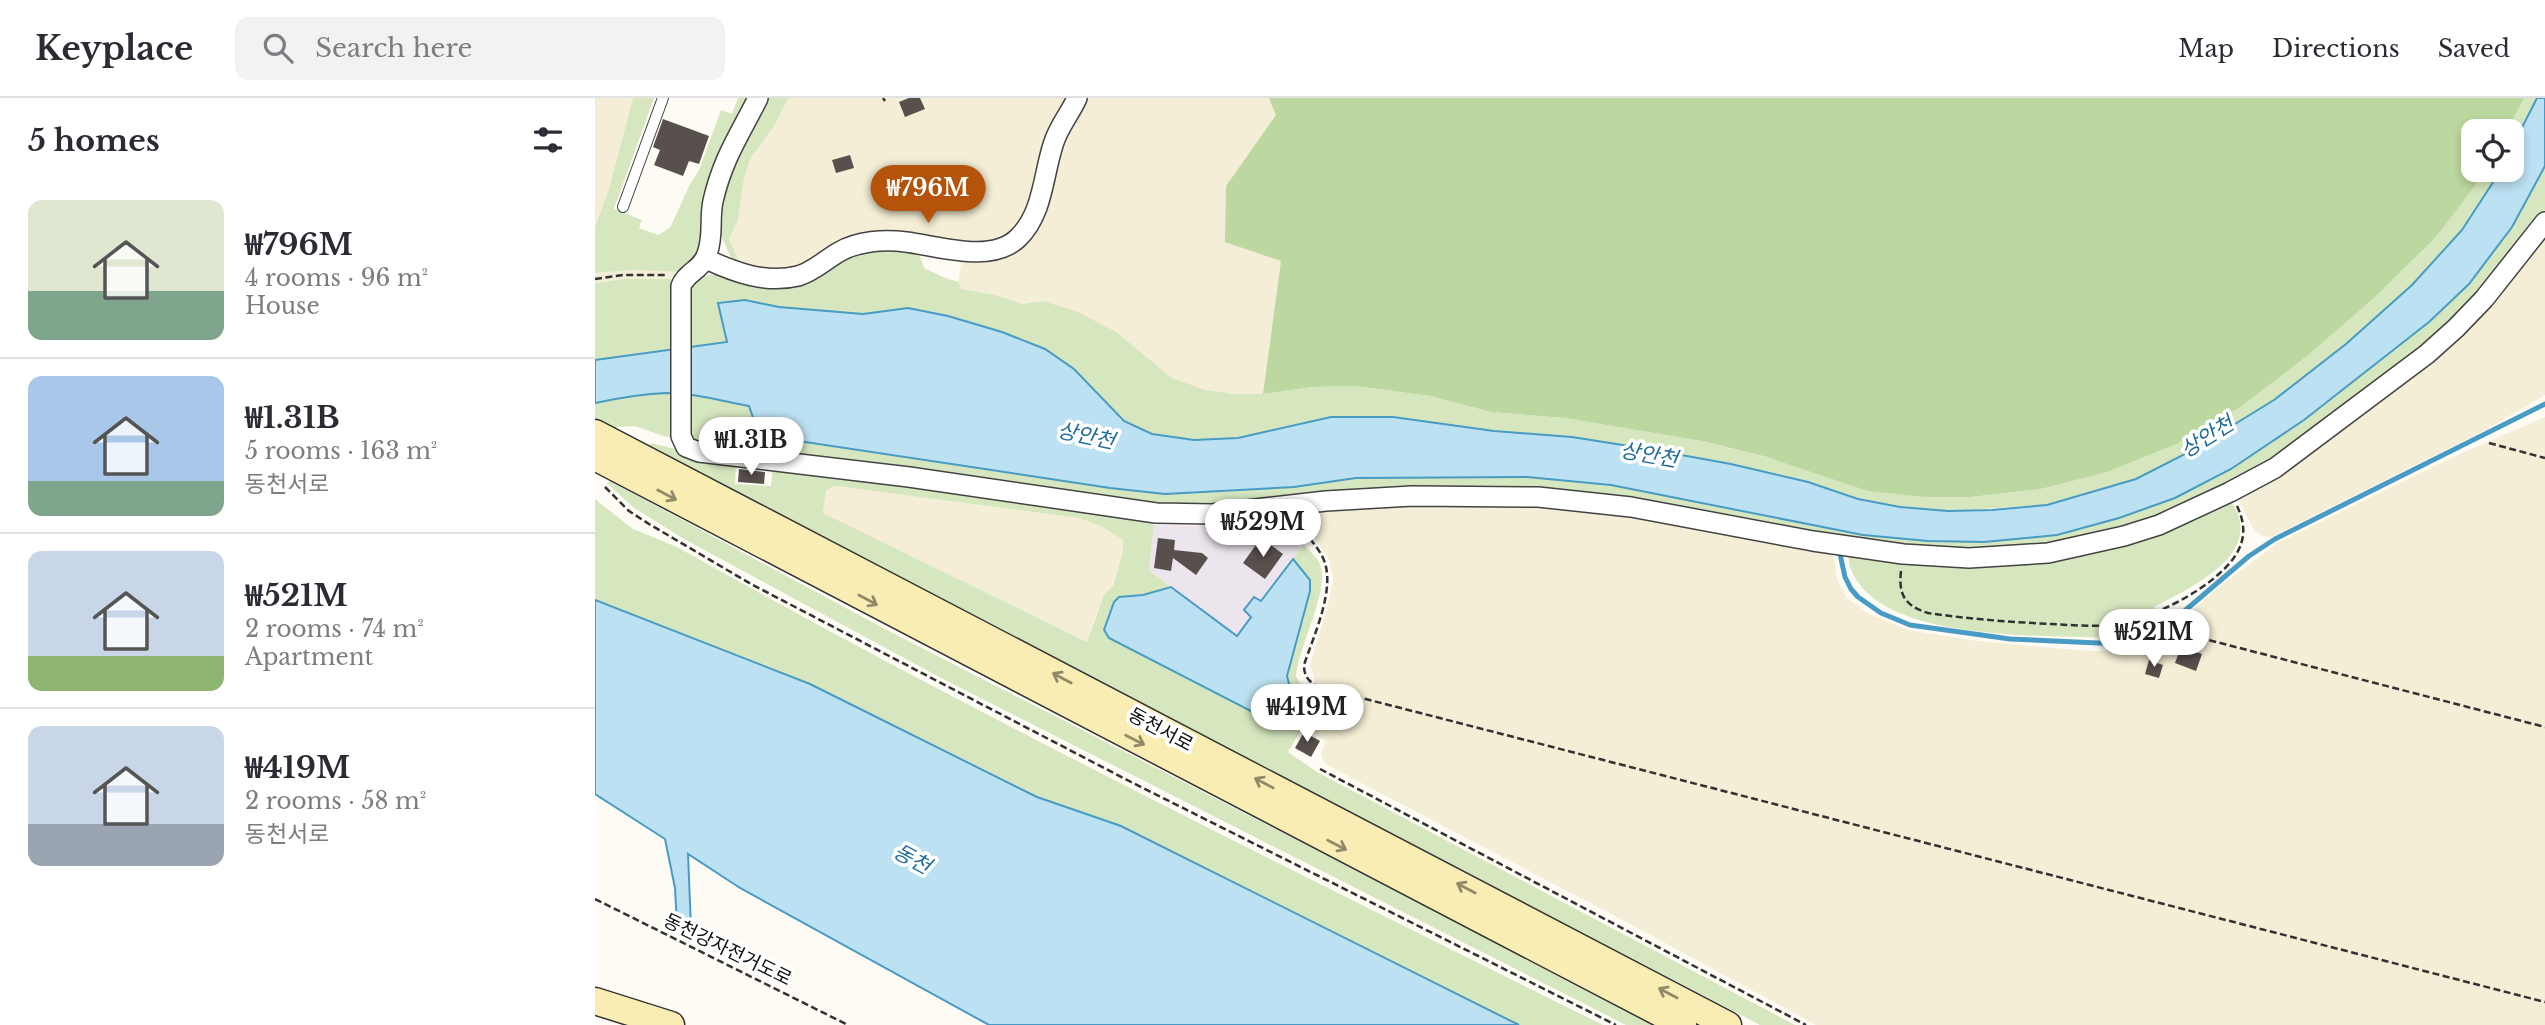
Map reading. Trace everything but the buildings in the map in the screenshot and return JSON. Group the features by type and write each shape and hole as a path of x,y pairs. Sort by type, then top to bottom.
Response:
{"main road":[{"name":"동천서로","path":"595,433 1728,1025"},
{"name":"동천서로","path":"600,467 1683,1025"},
{"path":"595,1001 671,1025"}],"street":[{"path":"758,98 731,146 721,171 712,209 713,230 706,258 683,285 681,436 686,447 699,452 909,477 1123,509 1212,514 1376,497 1448,495 1572,500 1642,509 1813,541 1903,554 1969,558 2008,556 2088,545 2159,525 2275,468 2310,444 2427,354 2484,299 2545,222"},
{"path":"706,258 738,273 775,278 796,277 852,246 879,242 907,242 969,251 1001,250 1019,237 1034,215 1058,131 1077,98"}],"lane":[{"path":"623,207 663,98"}],"path":[{"path":"595,278 635,274 678,275 683,285"},
{"path":"2489,443 2545,458"},
{"path":"600,467 619,502 680,543 763,590 1131,782 1616,1025"},
{"path":"1903,554 1900,578 1906,601 1913,608 1928,613 2097,625 2128,621 2160,609 2205,585 2235,557 2242,540 2244,525 2230,492"},
{"path":"1283,506 1319,551 1327,569 1324,604 1304,665 1307,679 1319,687 2545,1002"},
{"path":"2160,609 2170,630 2545,727"},
{"path":"1320,769 1807,1025"},
{"name":"동천강자전거도로","path":"595,899 848,1025"}],"shaded area":[{"path":"595,98 633,98 609,189 595,227"},
{"path":"788,98 1073,98 1023,228 986,247 897,231 801,269 742,270 729,239 738,220 744,179 750,159 776,123"},
{"path":"1081,98 1269,98 1277,115 1226,186 1281,261 1263,394 1205,391 1172,378 1115,331 1076,311 1043,301 1022,304 996,295 961,289 958,282 961,265 958,258 999,253 1047,185"},
{"path":"2545,231 2545,395 2485,430 2271,537 2262,536 2255,531 2238,500 2239,494"},
{"path":"634,270 684,272 680,279 623,279 595,283 595,273"},
{"path":"2545,417 2545,1025 1816,1025 1325,764 1321,755 1325,741 1309,727 1318,690 1310,665 1333,579 1329,559 1309,530 1309,517 1319,506 1536,501 1833,551 1837,580 1847,598 1869,614 1908,630 1977,641 2088,651 2131,651 2155,643 2215,590 2278,543 2453,457"},
{"path":"836,486 1079,518 1101,526 1123,540 1123,552 1087,642 823,513 826,490"},
{"path":"1267,517 1282,522 1304,545 1261,602 1244,611 1252,616 1237,636 1149,570 1154,525 1219,526"}],"green space":[{"path":"633,98 654,98 614,209 642,220 639,228 658,235 670,228 699,170 721,110 732,114 738,98 753,98 695,262 684,272 634,270 595,273 595,227 609,189"},
{"path":"762,98 788,98 776,123 750,159 738,220 729,239 741,266 735,267 720,233 716,203"},
{"path":"1269,98 2524,98 2513,119 2461,119 2461,182 2478,182 2437,236 2374,298 2308,355 2243,405 2176,444 2107,472 2040,489 1971,497 1926,497 1868,491 1767,457 1702,441 1565,418 1491,412 1430,396 1356,386 1312,387 1263,394 1281,261 1225,242 1226,186 1276,115"},
{"path":"2524,98 2537,98 2524,124 2524,119 2513,119"},
{"path":"2545,166 2545,210 2537,224 2453,324 2309,440 2161,519 2050,547 1918,552 1609,500 1177,508 766,455 663,436 635,426 618,427 595,438 595,403 640,395 677,393 749,406 759,435 1165,494 1294,487 1356,478 1527,477 1611,485 1863,535 1928,541 1984,542 2057,535 2119,518 2175,498 2231,469 2304,420 2429,322 2468,284 2512,227"},
{"path":"2478,182 2493,182 2462,230 2412,285 2346,344 2274,400 2191,451 2136,479 2047,505 1948,511 1900,507 1858,499 1807,482 1731,464 1648,449 1572,437 1494,431 1393,417 1331,417 1238,438 1194,440 1152,434 1124,421 1100,398 908,308 863,314 779,307 745,300 718,303 727,342 595,360 595,283 623,279 680,279 727,273 756,281 857,252 904,248 918,250 924,268 958,282 961,289 996,295 1022,304 1043,301 1076,311 1115,331 1172,378 1205,390 1263,394 1312,387 1356,386 1430,396 1491,412 1565,418 1702,441 1926,497 1972,497 2040,489 2243,405 2374,298 2437,236"},
{"path":"651,443 736,460 735,484 771,486 773,465 1134,517 1154,525 1149,570 1171,587 1143,595 1119,597 1114,602 1104,630 1109,638 1284,728 1298,693 1290,688 1287,676 1310,591 1305,573 1293,559 1304,545 1319,562 1322,573 1318,601 1296,676 1302,687 1318,696 1309,727 1301,730 1288,752 1317,772 1795,1025 1760,1025 648,445","holes":["836,486 1079,518 1101,526 1123,540 1123,552 1113,585 1104,594 1087,642 823,513 826,490"]},
{"path":"610,481 885,629 1658,1025 1626,1025 943,679 684,539 634,508 607,483"},
{"path":"595,499 633,529 677,547 906,672 1603,1025 1519,1025 1121,826 1037,797 810,684 595,600"},
{"path":"2229,499 2239,518 2240,536 2233,551 2221,566 2205,578 2154,607 2158,619 2155,623 2123,636 2105,638 2009,634 1936,624 1904,615 1877,601 1858,582 1849,563 1850,551 2013,561"}],"water":[{"name":"상안천","path":"2537,98 2545,98 2545,166 2512,227 2469,284 2429,322 2304,420 2231,469 2175,498 2119,518 2057,535 1984,542 1928,541 1863,535 1611,485 1527,477 1356,478 1294,487 1165,494 759,435 749,406 697,396 657,394 595,403 595,360 727,342 718,303 745,300 779,307 863,314 908,308 948,316 1002,332 1045,349 1074,369 1124,421 1152,434 1194,440 1238,438 1331,417 1393,417 1494,431 1572,437 1648,449 1731,464 1808,482 1858,499 1900,507 1948,511 2047,505 2136,479 2191,451 2274,400 2346,344 2412,285 2462,230 2493,182 2524,182 2524,124"},
{"path":"1293,559 1310,580 1310,591 1287,676 1290,688 1301,697 1288,727 1284,728 1109,638 1104,630 1114,602 1119,597 1143,595 1171,587 1237,636 1251,617 1244,610 1254,597 1261,601"},
{"name":"동천","path":"595,600 810,684 1037,797 1121,826 1519,1025 989,1025 740,888 688,854 691,927 677,925 675,888 665,839 595,794"}],"waterway":[{"path":"1840,554 1845,577 1858,597 1881,613 1910,625 2010,639 2120,644 2148,638 2161,631 2249,556 2275,539 2545,404"}]}
